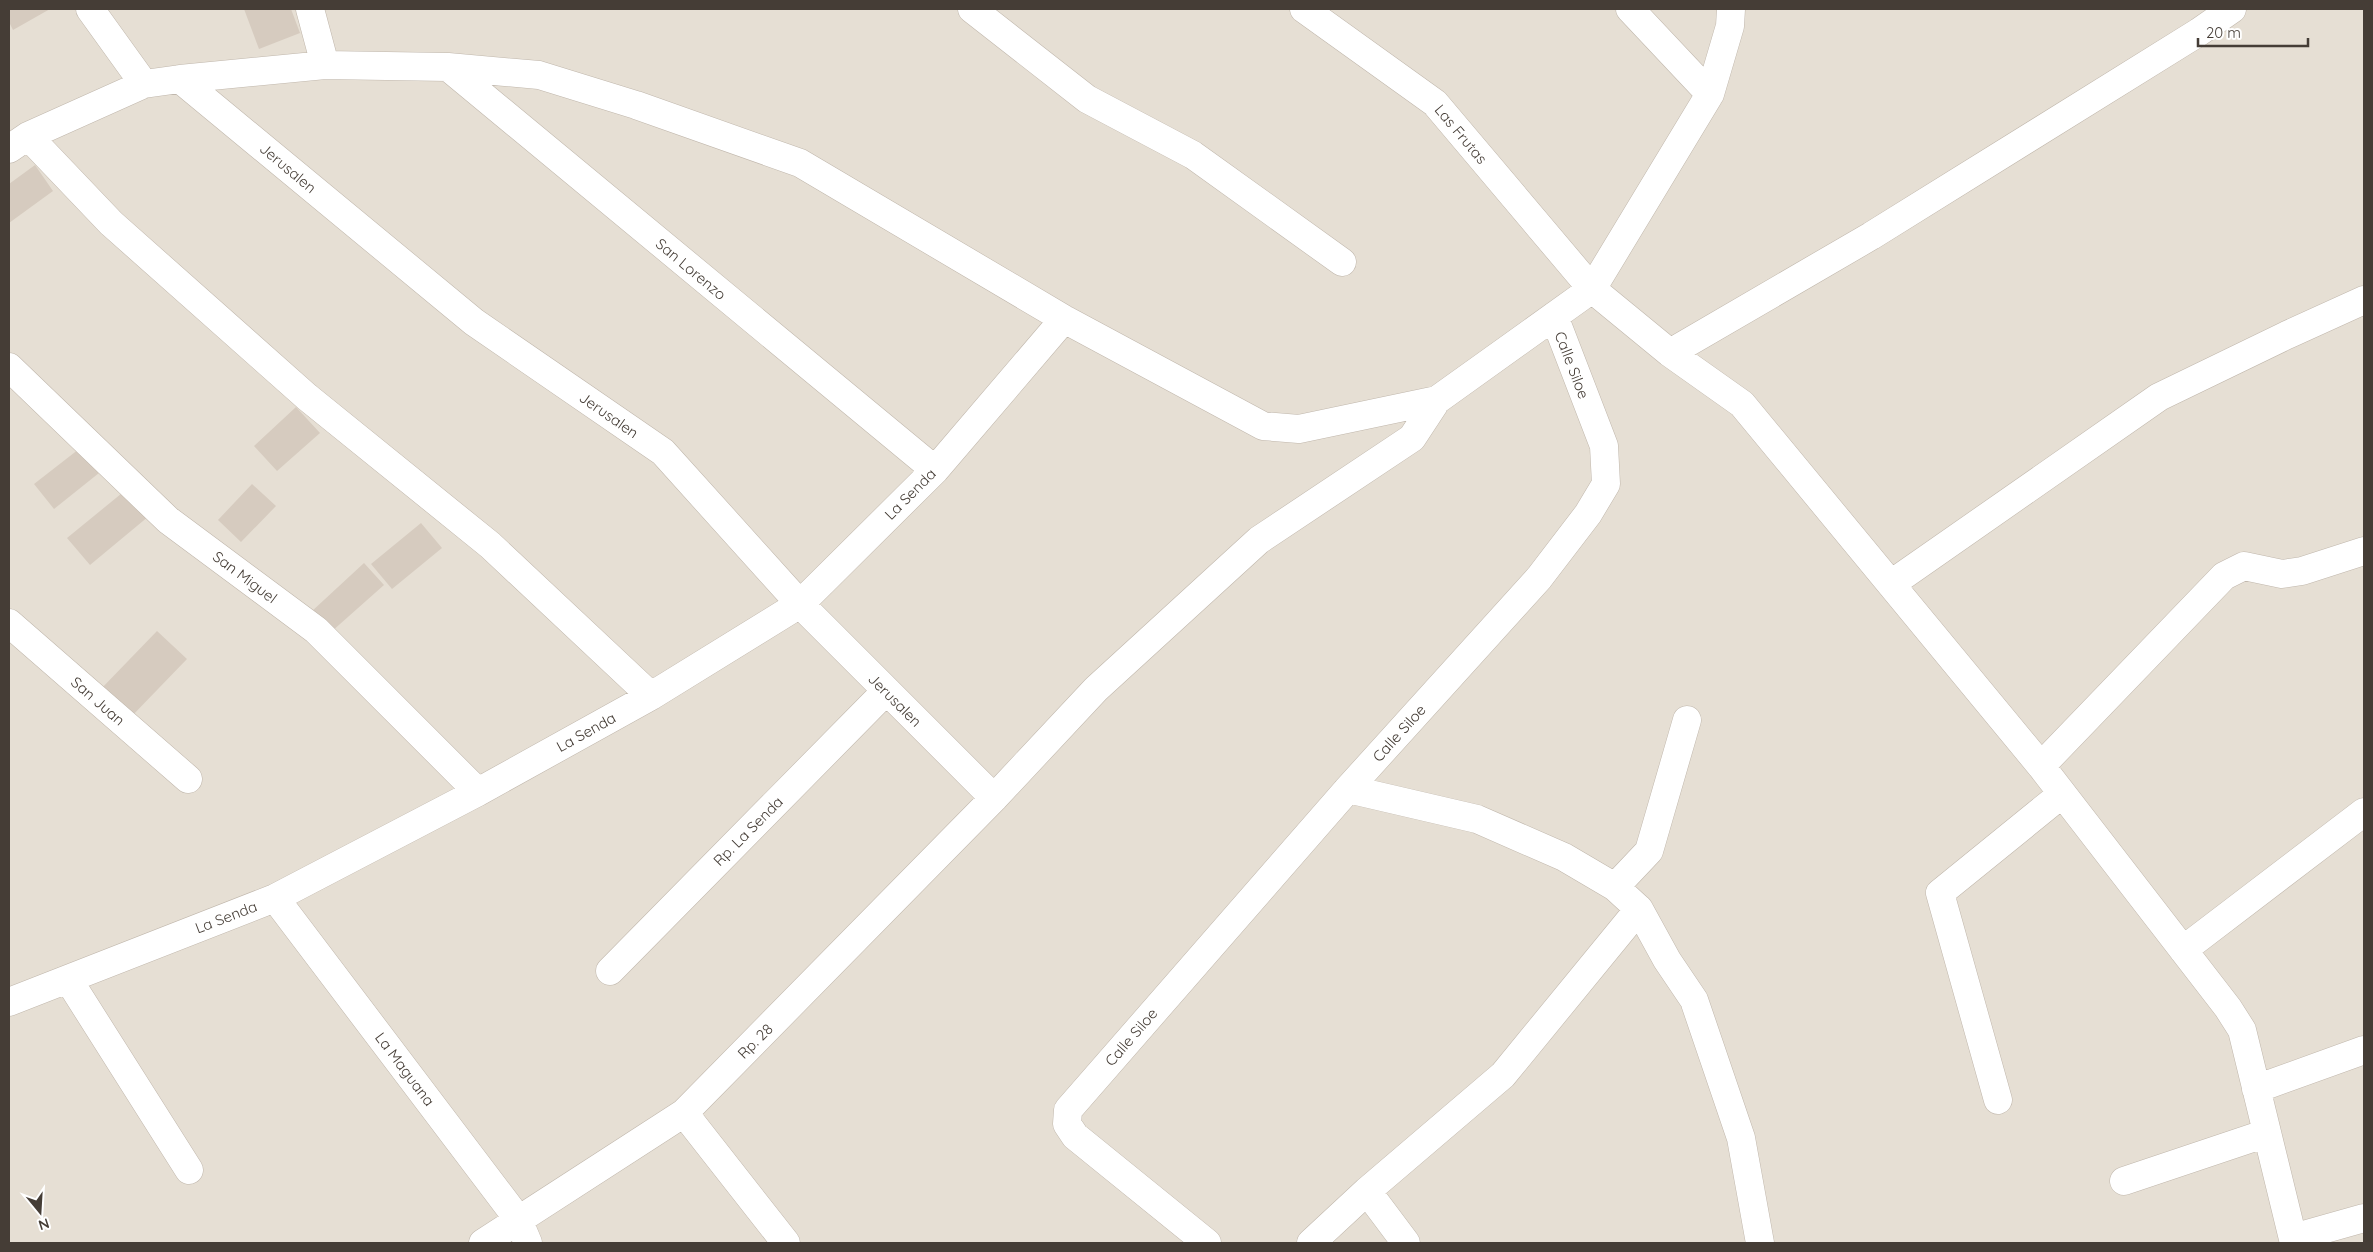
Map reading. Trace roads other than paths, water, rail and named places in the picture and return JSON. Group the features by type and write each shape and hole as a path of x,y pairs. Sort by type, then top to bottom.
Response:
{"street":[{"path":"90,9 144,84"},
{"path":"310,9 326,65"},
{"path":"972,9 1087,98 1193,155 1342,262"},
{"path":"1630,9 1710,94"},
{"path":"651,696 490,545 307,397 19,142 144,84 180,79 326,65 448,67 539,75 636,105 800,163 1064,319 1263,426 1299,429 1437,400 1592,289 1710,94 1730,26 1731,9"},
{"path":"1670,353 1871,236 2199,32 2232,9"},
{"name":"Las Frutas","path":"1314,12 1436,103 1592,289 1670,353 1742,404 2040,766 2228,1008 2242,1030 2293,1241"},
{"name":"San Lorenzo","path":"448,67 935,470"},
{"name":"Jerusalen","path":"180,79 474,322 663,452 800,604 994,798"},
{"path":"1891,584 2159,397 2364,300"},
{"name":"Calle Siloe","path":"1207,1243 1075,1136 1067,1124 1068,1110 1348,789 1539,578 1588,514 1606,484 1604,446 1554,316"},
{"name":"La Senda","path":"9,1002 275,898 478,792 651,696 800,604 935,470 1064,319"},
{"name":"San Miguel","path":"9,367 168,520 316,630 478,792"},
{"name":"Rp. 28","path":"483,1243 523,1231 684,1113 994,798 1096,689 1259,540 1412,438 1437,400"},
{"path":"2040,766 2224,576 2244,566 2282,574 2302,571 2364,551"},
{"name":"San Juan","path":"9,623 188,779"},
{"name":"Rp. La Senda","path":"610,971 886,691"},
{"path":"1616,887 1649,851 1687,720"},
{"path":"1348,789 1477,819 1564,857 1616,887 1639,909 1667,960 1694,1000 1741,1138 1760,1243"},
{"path":"1998,1100 1940,893 2062,794"},
{"path":"2183,950 2364,812"},
{"name":"La Maguana","path":"275,898 523,1231"},
{"path":"1311,1243 1367,1191 1502,1075 1639,909"},
{"path":"68,978 189,1170"},
{"path":"2256,1089 2364,1050"},
{"path":"684,1113 786,1243"},
{"path":"2124,1181 2267,1133"},
{"path":"1367,1191 1406,1243"},
{"path":"2293,1241 2364,1218"}]}
